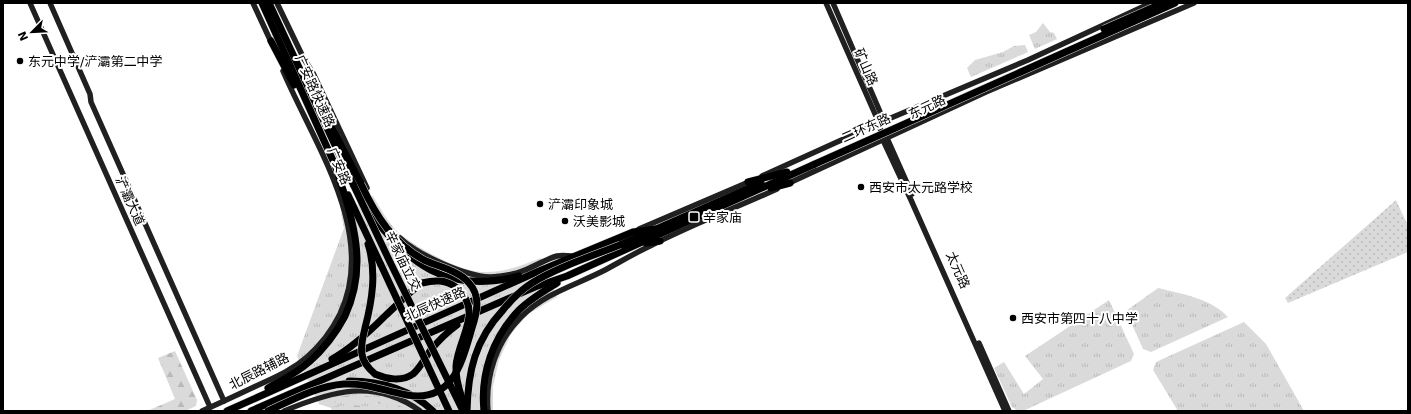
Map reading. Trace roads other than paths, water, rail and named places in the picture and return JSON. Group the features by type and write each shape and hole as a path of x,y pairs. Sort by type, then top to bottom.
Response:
{"highway":[{"name":"广安路快速路","path":"262,3 292,60 307,84 358,185"},
{"name":"广安路快速路","path":"269,3 316,125 334,162 344,190"},
{"name":"二环东路","path":"567,276 752,193 814,162 1171,4"},
{"path":"271,41 316,125"},
{"path":"268,411 313,391 342,384 371,386 407,395 418,396 438,391 451,382 464,358 477,311 474,289 464,278 423,259 396,240 380,220 358,185 341,143 307,84"},
{"path":"465,411 472,363 479,344 493,320 512,299 532,283 556,271 620,245 787,172 814,162"},
{"path":"748,182 787,172"},
{"path":"752,193 790,183"},
{"name":"辛家庙立交","path":"358,185 360,200 465,411"},
{"path":"227,411 280,384 322,350 341,323 351,302 356,285 358,265 354,228 344,190"},
{"name":"辛家庙立交","path":"344,190 359,218 449,411"},
{"path":"360,200 401,250 420,265 438,273 464,281 486,282 504,280 538,271"},
{"path":"359,218 369,247 372,277 372,298 361,350 362,358 366,367 375,374 384,378 403,378 413,374 442,338 468,318"},
{"name":"北辰快速路","path":"280,384 306,375 538,271 633,232 656,229"},
{"path":"638,244 660,241"},
{"path":"484,411 483,384 488,360 506,327 519,310 567,276"},
{"name":"北辰快速路","path":"251,411 468,318 535,287 567,276"},
{"path":"306,375 337,356 353,344 422,283 433,280 443,281 453,284 463,293 467,300 469,310 468,327 461,343 456,365 458,386 465,411"},
{"path":"289,395 330,383 349,381 368,382 392,386 421,401 432,411"}],"main road":[{"name":"浐灞大道","path":"30,3 208,409"},
{"name":"浐灞大道","path":"50,3 90,94 91,102 224,401"},
{"name":"广安路","path":"253,3 295,98 322,154 343,206 352,245 351,279"},
{"name":"广安路","path":"277,3 304,59 313,73 370,195 392,230 413,248 439,262 468,273 489,277 517,273 558,256 576,256"},
{"name":"矿山路","path":"826,3 882,122"},
{"name":"矿山路","path":"833,3 882,122 885,139"},
{"name":"东元路","path":"633,232 882,122 1028,60 1151,3"},
{"name":"东元路","path":"488,411 490,371 497,352 508,332 521,317 553,293 603,271 660,241 790,183 986,92 1194,3"},
{"path":"304,59 318,95 341,143"},
{"name":"太元路","path":"885,139 1005,411"},
{"name":"太元路","path":"885,139 1009,411"},
{"name":"北辰路辅路","path":"202,411 283,374 307,357 323,340 336,320 343,307 351,279"},
{"path":"284,411 313,399 348,391 366,391 377,393 404,401 420,411"}],"place":[{"name":"东元中学/浐灞第二中学","path":"20,61"},
{"name":"西安市太元路学校","path":"861,187"},
{"name":"浐灞印象城","path":"540,204"},
{"name":"辛家庙","path":"694,217"},
{"name":"沃美影城","path":"565,221"},
{"name":"西安市第四十八中学","path":"1013,318"}]}
